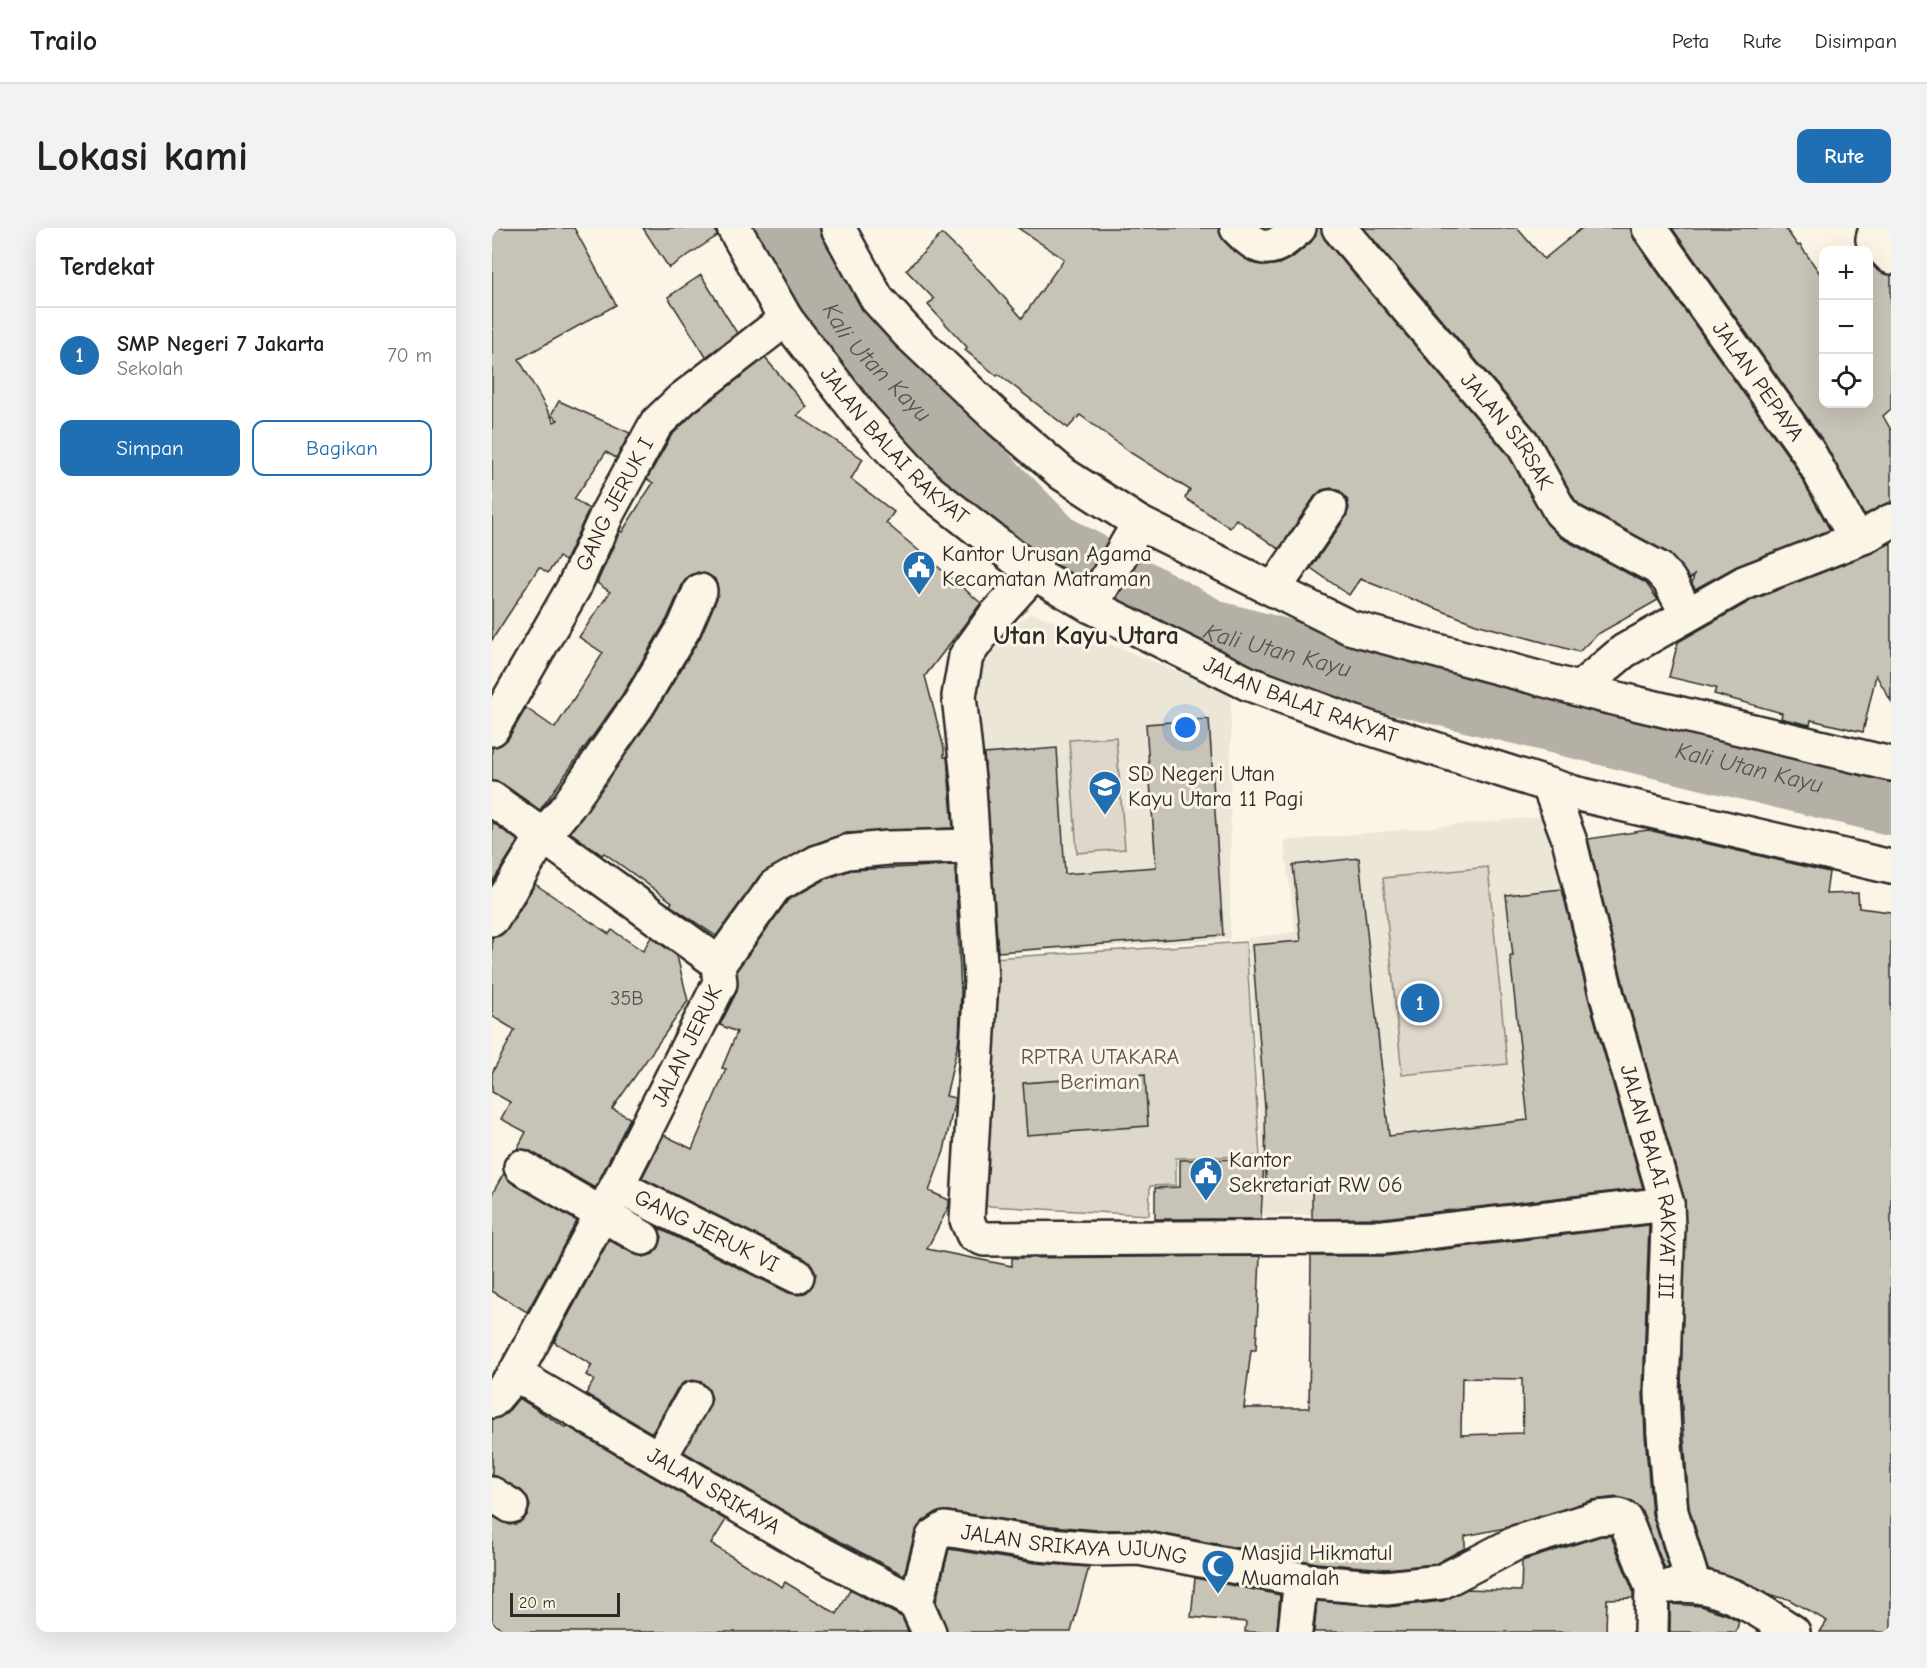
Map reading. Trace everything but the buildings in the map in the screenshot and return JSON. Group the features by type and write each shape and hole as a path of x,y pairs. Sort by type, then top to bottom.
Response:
{"street":[{"name":"JALAN BALAI RAKYAT","path":"734,228 786,319 863,419 929,491 1034,573 1096,598 1247,683 1366,727 1549,786 1891,867"},
{"path":"838,228 877,299 907,332 1000,420 1063,474 1135,529 1274,589 1349,627 1579,689 1891,764"},
{"path":"1237,228 1249,241 1262,249 1277,247 1299,228"},
{"name":"JALAN SIRSAK","path":"1339,228 1523,444 1560,511 1570,522 1658,568 1669,580 1687,614"},
{"name":"JALAN PEPAYA","path":"1649,228 1809,453 1856,539"},
{"path":"1876,228 1873,239 1891,257"},
{"name":"GANG JERUK I","path":"492,729 574,587 608,512 656,424 682,399 786,319"},
{"path":"1274,589 1330,507"},
{"path":"1579,689 1624,651 1744,583 1856,539 1891,521"},
{"path":"1096,598 1135,529"},
{"path":"1034,573 994,616 966,656 959,696 973,846 981,980 967,1220 973,1234 984,1239 1384,1237 1667,1204"},
{"path":"492,919 543,836 568,806 638,705 684,628 700,591"},
{"name":"JALAN BALAI RAKYAT III","path":"1549,786 1569,839 1607,996 1667,1204 1662,1393 1664,1434 1671,1512 1693,1583"},
{"name":"JALAN JERUK","path":"492,800 695,945 718,965 720,983 609,1200 515,1374"},
{"path":"718,965 775,886 818,862 847,852 888,848 973,846"},
{"path":"521,1167 609,1200 644,1238"},
{"name":"GANG JERUK VI","path":"609,1200 797,1276"},
{"path":"492,1401 515,1374"},
{"name":"JALAN SRIKAYA","path":"515,1374 807,1546 922,1618"},
{"path":"659,1459 693,1399"},
{"name":"JALAN SRIKAYA UJUNG","path":"922,1618 933,1537 945,1529 1039,1544 1096,1549 1139,1548 1301,1579 1386,1588 1441,1582 1518,1542 1598,1518 1618,1515 1625,1519 1652,1588"},
{"path":"1295,1632 1301,1579"},
{"path":"1651,1632 1652,1588 1693,1583 1737,1597 1793,1632"}],"shaded area":[{"name":"SD Negeri Utan Kayu Utara 11 Pagi","path":"1031,612 1231,693 1230,939 990,954 969,663"},
{"path":"1549,816 1579,906 1608,1183 1324,1214 1263,1216 1262,1149 1248,938 1295,932 1284,841"}],"green space":[{"path":"1116,737 1125,849 1077,853 1069,740"},
{"path":"1488,867 1507,1064 1402,1075 1383,878"},
{"name":"RPTRA UTAKARA Beriman","path":"1246,942 1260,1156 1176,1158 1176,1185 1150,1186 1149,1215 970,1205 992,958"}],"waterway":[{"name":"Kali Utan Kayu","path":"785,228 848,338 1054,546 1212,633 1394,681 1891,802"}],"place":[{"name":"Kantor Urusan Agama Kecamatan Matraman","path":"919,596"},
{"name":"SD Negeri Utan Kayu Utara 11 Pagi","path":"1105,816"},
{"name":"SMP Negeri 7 Jakarta","path":"1420,1003"},
{"name":"Kantor Sekretariat RW 06","path":"1206,1202"},
{"name":"Masjid Hikmatul Muamalah","path":"1218,1595"}],"district":[{"name":"Utan Kayu Utara","path":"1086,636"}]}
